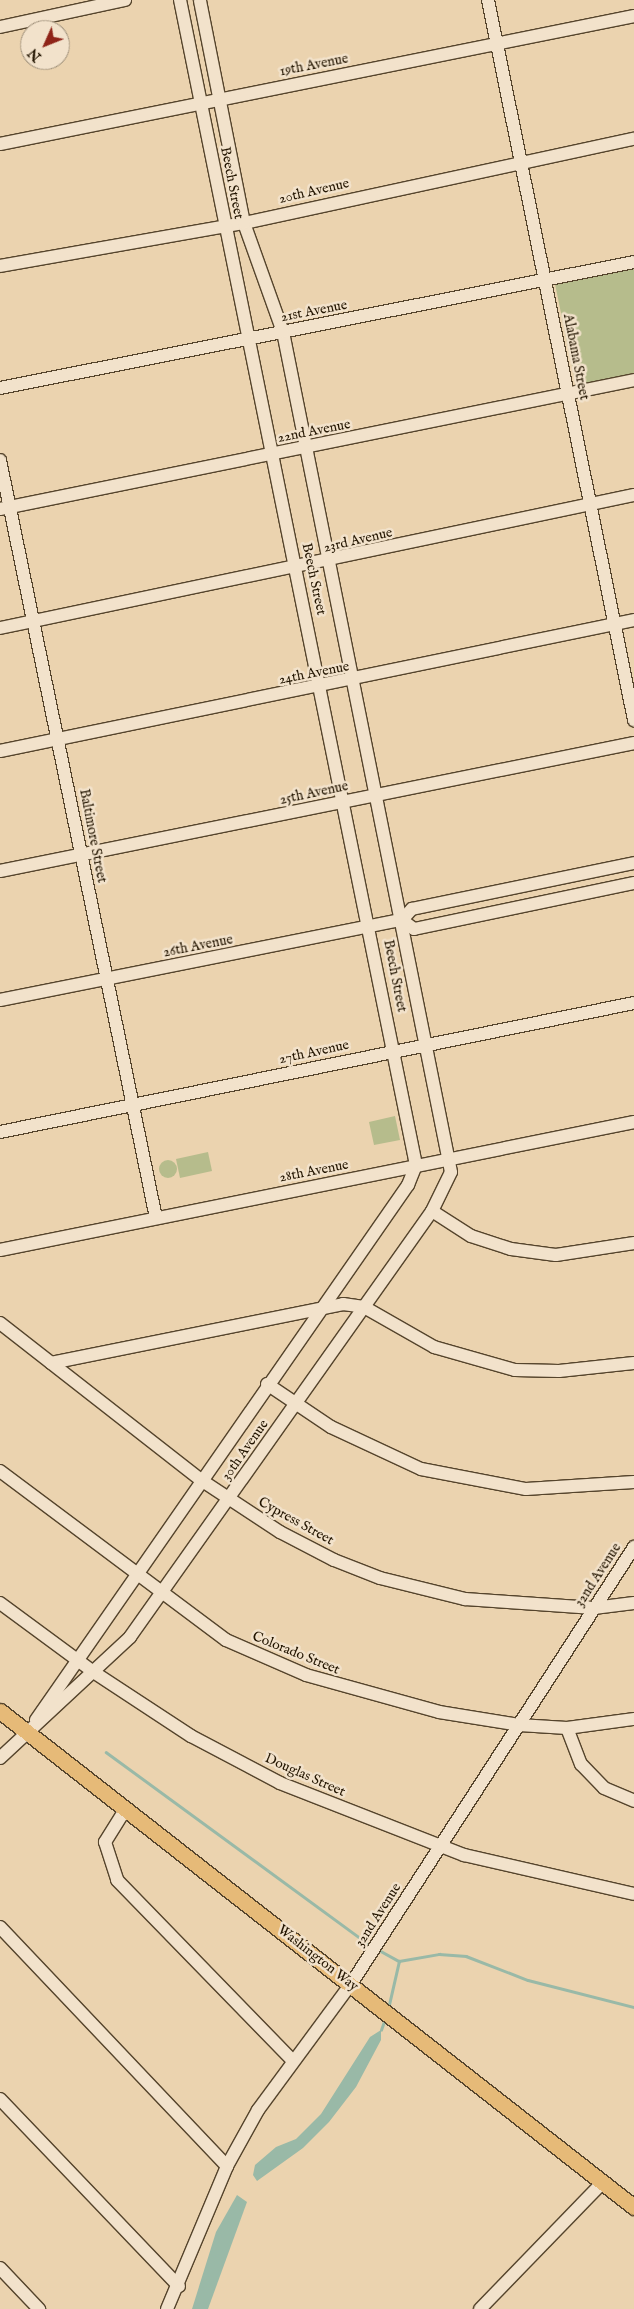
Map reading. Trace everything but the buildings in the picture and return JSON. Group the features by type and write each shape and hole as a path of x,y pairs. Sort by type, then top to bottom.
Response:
{"main road":[{"name":"Washington Way","path":"0,1711 351,1984 602,2184 634,2207"}],"street":[{"path":"0,27 125,0"},
{"name":"Beech Street","path":"180,0 395,1051 416,1166"},
{"name":"Beech Street","path":"200,0 244,222 283,332 451,1159"},
{"name":"Alabama Street","path":"488,0 519,161 592,503 613,624 634,720"},
{"name":"19th Avenue","path":"0,144 220,98 497,46 634,16"},
{"name":"20th Avenue","path":"0,266 225,226 519,161 634,139"},
{"name":"21st Avenue","path":"0,388 545,282 634,262"},
{"name":"22nd Avenue","path":"5,508 308,449 634,380"},
{"name":"Baltimore Street","path":"0,460 5,508 33,622 156,1218"},
{"name":"23rd Avenue","path":"0,628 331,562 634,495"},
{"name":"24th Avenue","path":"0,751 355,680 634,620"},
{"name":"25th Avenue","path":"0,871 634,743"},
{"name":"26th Avenue","path":"0,1000 402,920 412,909 634,863"},
{"name":"26th Avenue","path":"402,920 414,929 634,883"},
{"name":"27th Avenue","path":"0,1132 634,1003"},
{"name":"28th Avenue","path":"0,1250 634,1122"},
{"name":"30th Avenue","path":"0,1758 95,1673 130,1637 432,1211 447,1184 451,1159"},
{"name":"30th Avenue","path":"27,1732 267,1384 408,1185 416,1166"},
{"path":"432,1211 472,1236 511,1249 556,1255 634,1243"},
{"path":"51,1363 343,1304 364,1307 434,1347 514,1370 559,1371 634,1362"},
{"name":"Cypress Street","path":"0,1323 201,1480 229,1499 280,1532 380,1578 484,1602 594,1608 634,1603"},
{"path":"267,1384 372,1449 421,1469 467,1480 526,1489 634,1482"},
{"name":"Colorado Street","path":"0,1471 160,1595 226,1640 306,1675 438,1712 519,1725 566,1728 634,1719"},
{"name":"32nd Avenue","path":"167,2309 179,2286 227,2166 258,2110 351,1984 634,1546"},
{"name":"Douglas Street","path":"0,1603 95,1673 191,1736 280,1783 441,1847 634,1894"},
{"path":"566,1728 581,1764 604,1788 634,1801"},
{"path":"125,1810 110,1827 105,1842 117,1880 293,2061"},
{"path":"0,1927 227,2166"},
{"path":"0,2099 179,2286"},
{"path":"480,2309 602,2184"},
{"path":"0,2268 39,2309"}],"shaded area":[{"path":"634,268 634,374 576,386 555,284"},
{"path":"395,1116 400,1140 374,1145 369,1122"},
{"path":"208,1152 212,1171 180,1178 176,1159"},
{"path":"168,1160 174,1163 177,1169 174,1175 168,1178 162,1175 159,1169 162,1163"},
{"path":"381,2030 381,2040 356,2087 329,2122 303,2148 257,2181 253,2175 255,2165 276,2147 296,2139 321,2114 370,2037"},
{"path":"237,2195 247,2202 208,2309 192,2309 216,2232"}],"waterway":[{"path":"106,1752 370,1945"},
{"path":"379,1950 399,1961 439,1954 466,1956 528,1980 634,2007"},
{"path":"388,2009 399,1961"},
{"path":"381,2030 385,2019"}]}
